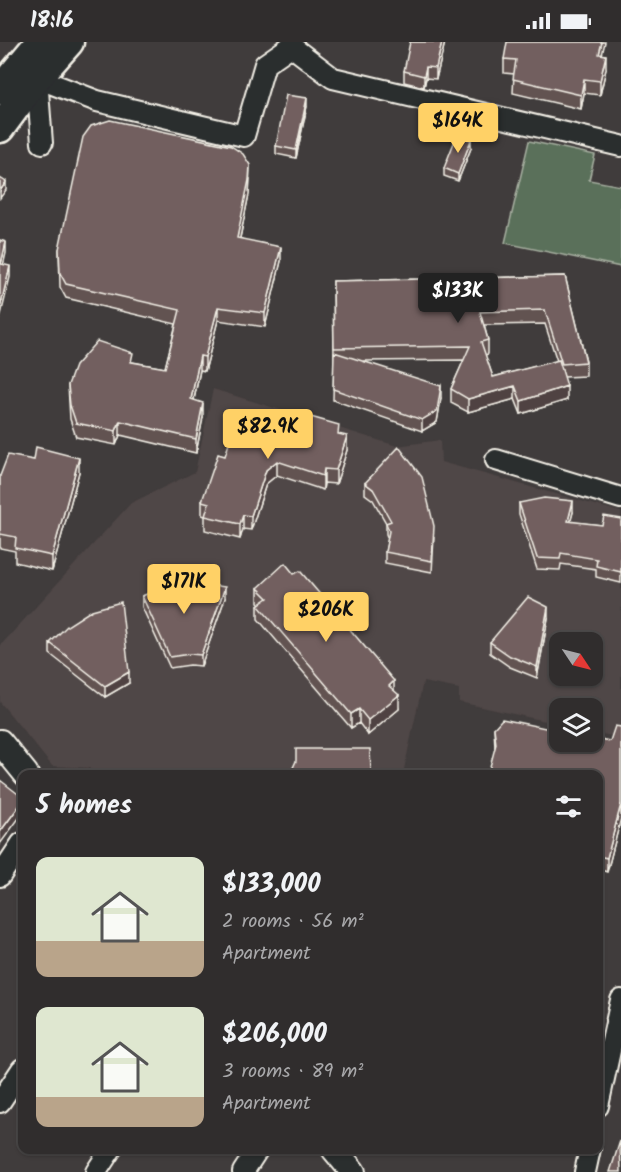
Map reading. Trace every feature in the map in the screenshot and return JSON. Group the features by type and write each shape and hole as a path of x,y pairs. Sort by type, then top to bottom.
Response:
{"highway":[{"path":"0,90 40,42"},
{"path":"0,128 37,78 69,42"}],"main road":[{"path":"0,742 23,770"},
{"path":"338,1154 352,1172"}],"street":[{"path":"42,143 37,78 97,101 244,136 266,64 292,44 333,78 621,146"},
{"path":"496,460 621,498"},
{"path":"0,876 18,849"},
{"path":"603,1083 621,1000"},
{"path":"1,1098 18,1075"},
{"path":"96,1172 108,1154"},
{"path":"243,1172 255,1154"},
{"path":"585,1172 589,1154"}],"shaded area":[{"path":"213,389 397,446 440,440 441,462 621,512 621,738 603,734 603,698 549,698 549,722 459,702 459,689 423,682 404,770 91,770 89,768 52,766 0,702 0,646 131,503 195,472"}],"green space":[{"path":"529,141 595,155 589,180 621,186 621,267 505,243"}],"building":[{"path":"410,42 442,42 436,68 426,67 424,76 404,71"},
{"path":"507,42 602,42 599,54 606,55 600,81 584,79 581,95 513,79 516,60 504,59"},
{"path":"286,95 307,98 296,150 276,146"},
{"path":"110,120 231,146 243,154 250,165 249,180 237,238 281,247 265,313 218,307 205,357 200,356 191,399 203,403 196,439 120,421 116,431 76,423 70,405 68,385 75,366 97,341 133,353 131,362 165,368 180,310 66,284 60,273 59,249 83,137 91,126"},
{"path":"457,135 471,140 458,174 444,168"},
{"path":"0,178 6,182 0,191"},
{"path":"0,240 6,242 1,264 10,266 0,308"},
{"path":"565,276 586,362 562,364 545,310 480,312 488,340 481,342 493,377 559,360 567,386 521,401 515,386 468,399 451,389 470,346 334,348 333,281"},
{"path":"334,352 441,386 437,411 422,420 333,389"},
{"path":"293,412 339,425 338,434 347,436 336,470 324,469 323,476 277,461 266,470 251,516 243,515 240,524 205,516 209,503 202,501 218,454 225,456 234,428 243,431 249,421 257,424 263,413 290,423"},
{"path":"36,447 79,458 52,556 15,548 16,537 0,534 0,476 8,455 34,460"},
{"path":"399,447 422,477 434,526 432,561 385,552 389,531 386,523 391,521 373,489 365,483"},
{"path":"544,498 573,501 568,521 602,525 604,516 621,519 621,572 596,566 597,559 561,553 560,559 537,558 519,503"},
{"path":"285,563 294,574 300,571 394,681 389,686 399,695 368,720 359,709 351,714 258,605 268,598 258,588"},
{"path":"194,582 225,587 201,655 170,657 142,596 167,586"},
{"path":"528,597 548,607 537,667 510,656 490,642"},
{"path":"121,602 129,672 105,686 50,643 67,626 92,610"},
{"path":"502,719 549,729 549,752 603,752 603,740 610,741 615,726 621,727 621,804 607,858 603,857 603,770 489,770 496,744 494,728"},
{"path":"296,749 370,749 371,770 292,770 296,761"},
{"path":"0,780 18,794 18,807 0,832"},
{"path":"620,1141 621,1172 610,1172"}]}
